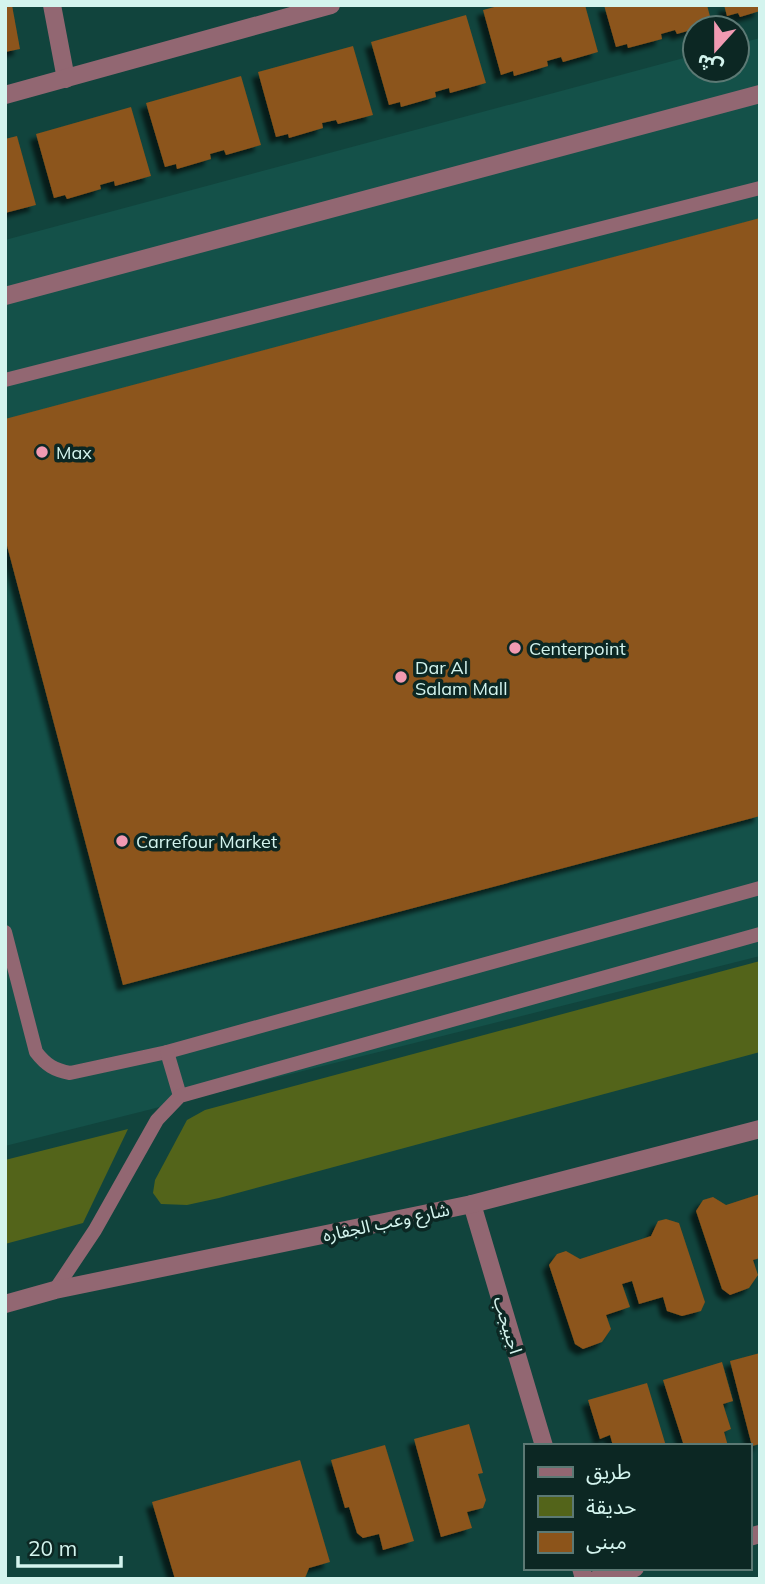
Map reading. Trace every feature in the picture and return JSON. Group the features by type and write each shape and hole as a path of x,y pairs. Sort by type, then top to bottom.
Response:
{"street":[{"path":"52,5 66,79"},
{"path":"5,95 331,5"},
{"path":"5,296 760,94"},
{"name":"شارع وعب الجفاره","path":"7,1302 472,1204 760,1129"},
{"name":"اجبيجب","path":"472,1204 543,1444"},
{"path":"597,1579 628,1570"}],"lane":[{"path":"5,380 760,188"},
{"path":"5,932 36,1052 44,1063 56,1071 70,1073 167,1052 760,888"},
{"path":"55,1290 89,1240 156,1120 180,1096 760,934"},
{"path":"167,1052 180,1096"}],"shaded area":[{"name":"Dar Al Salam Mall","path":"760,38 760,956 5,1146 5,240 681,59 681,84 751,84 751,40"}],"green space":[{"path":"760,961 760,1052 219,1198 187,1205 161,1204 153,1193 155,1180 187,1120 205,1110"},
{"path":"128,1129 83,1223 5,1244 5,1160"}],"building":[{"path":"5,5 12,5 20,49 5,52"},
{"path":"502,5 585,5 598,52 563,62 561,57 547,61 548,66 514,76 513,71 501,75 483,10"},
{"path":"604,5 707,5 709,14 681,14 681,33 677,34 675,30 661,34 662,39 628,48 627,44 616,47"},
{"path":"724,5 760,5 760,11 750,14 726,14"},
{"path":"466,15 486,83 450,93 449,88 435,92 436,97 401,107 400,102 389,105 371,42"},
{"path":"353,46 373,115 338,124 336,120 322,123 323,128 289,138 288,134 276,137 258,72"},
{"path":"241,76 261,145 226,155 224,150 210,154 211,159 177,169 176,164 165,167 146,103"},
{"path":"131,107 151,176 115,186 114,181 100,185 101,189 67,199 65,195 54,198 36,134"},
{"path":"17,136 36,205 5,213 5,139"},
{"name":"Dar Al Salam Mall","path":"760,218 760,816 123,985 5,538 5,419"},
{"path":"760,1194 760,1258 753,1260 758,1275 749,1288 730,1295 722,1289 696,1211 703,1200 713,1197 726,1205"},
{"path":"666,1219 679,1223 705,1302 701,1311 682,1316 667,1311 663,1297 639,1304 632,1281 622,1284 630,1307 606,1315 611,1329 602,1342 583,1349 575,1344 549,1265 557,1254 566,1251 580,1259 651,1236 658,1221"},
{"path":"760,1353 760,1444 752,1446 730,1361"},
{"path":"722,1362 733,1401 723,1404 731,1429 724,1432 727,1444 683,1444 663,1380"},
{"path":"647,1383 665,1444 612,1444 610,1435 600,1439 588,1400"},
{"path":"469,1424 483,1473 478,1474 486,1500 483,1508 467,1512 472,1528 441,1537 414,1439"},
{"path":"385,1445 414,1541 383,1550 379,1534 363,1538 357,1533 349,1507 345,1508 331,1460"},
{"path":"300,1460 330,1562 309,1568 305,1578 301,1579 175,1579 152,1502"}],"place":[{"name":"Max","path":"42,452"},
{"name":"Centerpoint","path":"515,648"},
{"name":"Dar Al Salam Mall","path":"401,677"},
{"name":"Carrefour Market","path":"122,841"}]}
